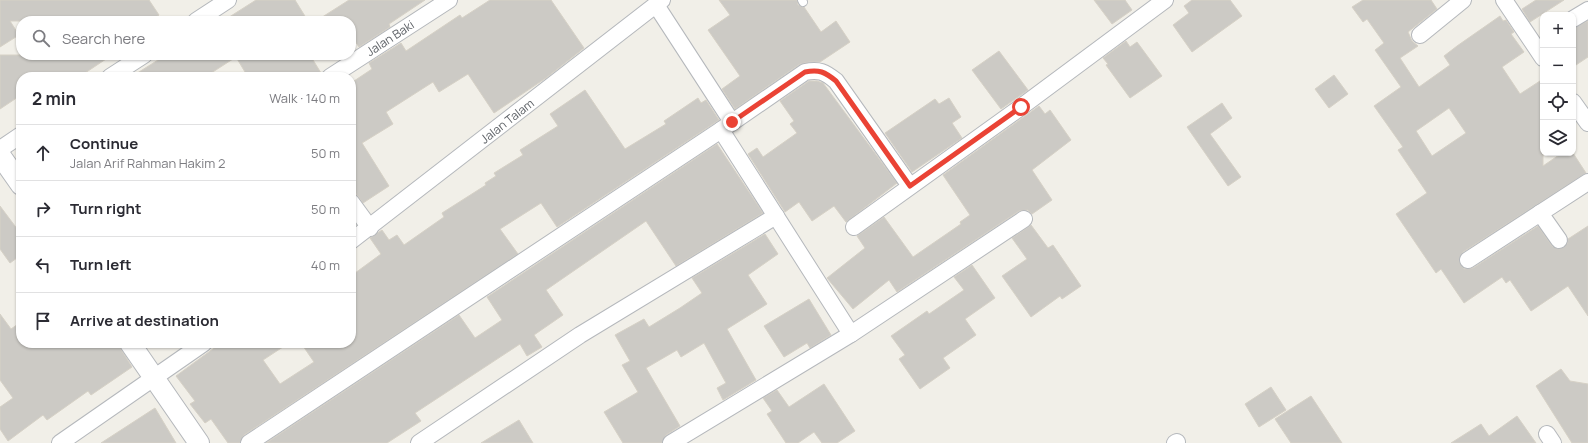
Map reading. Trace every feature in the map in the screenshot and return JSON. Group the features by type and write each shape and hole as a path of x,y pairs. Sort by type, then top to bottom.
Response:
{"street":[{"path":"204,16 228,0"},
{"name":"Jalan Baki","path":"338,72 449,0"},
{"path":"854,227 1021,107 1165,0"},
{"path":"1420,35 1463,0"},
{"path":"1504,0 1538,41"},
{"path":"659,2 776,216 851,334"},
{"name":"Jalan Talam","path":"356,238 659,2"},
{"path":"1576,17 1588,10"},
{"path":"118,72 136,60"},
{"path":"249,443 805,72 814,70 824,72 836,81 910,186"},
{"path":"1576,106 1588,124"},
{"path":"0,148 16,138"},
{"path":"0,154 16,178"},
{"path":"1468,260 1588,182"},
{"path":"356,209 370,228"},
{"path":"1540,213 1559,240"},
{"path":"419,443 580,335 776,216"},
{"path":"671,443 851,334 1024,219"},
{"path":"133,348 199,443"},
{"path":"60,443 197,348"}],"building":[{"path":"0,0 149,0 159,15 16,16 16,21 10,21 16,30 16,37 0,47"},
{"path":"256,0 295,0 305,16 231,16"},
{"path":"349,0 425,0 389,24 390,27 359,47 356,42 356,16 324,16"},
{"path":"490,0 551,0 584,48 546,78 494,113 468,74 439,92 433,82 386,112 393,124 362,143 389,186 363,203 356,194 356,80 372,69 369,63 401,43 406,51 460,15 462,18"},
{"path":"719,0 797,0 798,5 804,7 821,32 836,21 850,42 820,62 800,64 735,109 722,89 740,76 708,30 730,15"},
{"path":"1094,0 1125,0 1132,10 1112,24"},
{"path":"1192,0 1230,0 1242,16 1192,52 1173,25 1189,13 1184,6"},
{"path":"1363,0 1431,0 1437,9 1408,32 1412,41 1418,46 1400,58 1419,87 1450,65 1444,56 1500,16 1503,21 1506,20 1514,32 1511,34 1524,52 1502,67 1520,94 1540,81 1540,156 1543,156 1543,166 1558,156 1575,156 1586,173 1463,252 1459,261 1464,269 1473,268 1538,226 1552,246 1560,249 1567,244 1568,239 1588,226 1588,316 1568,286 1531,311 1510,280 1506,283 1502,277 1464,303 1441,269 1436,273 1396,214 1427,193 1398,150 1403,147 1374,106 1401,87 1375,50 1384,43 1367,19 1363,22 1352,7","holes":["1449,108 1466,133 1432,156 1416,131"]},
{"path":"1536,0 1564,0 1545,12 1540,12 1540,16 1530,22 1522,9"},
{"path":"1588,21 1588,57 1576,65 1576,48 1576,27"},
{"path":"1126,41 1130,47 1137,42 1162,76 1130,98 1106,65 1108,64 1103,58"},
{"path":"999,51 1028,90 1001,109 972,70"},
{"path":"0,55 16,55 16,60 104,60 86,72 16,72 16,98 0,109"},
{"path":"158,60 231,60 213,72 139,72"},
{"path":"238,60 313,60 320,72 245,72"},
{"path":"1334,75 1348,94 1329,108 1315,89"},
{"path":"809,81 823,83 897,183 846,222 834,206 812,221 799,202 785,212 748,154 757,148 763,157 797,133 790,124 794,121 780,101"},
{"path":"585,90 625,149 666,124 664,121 698,98 701,103 706,100 719,120 557,227 541,203 500,229 518,254 244,435 240,443 228,443 211,419 205,423 190,404 195,401 176,376 214,348 281,348 263,360 280,384 314,362 304,348 356,348 356,272 381,254 370,238 382,230 389,240 397,235 404,245 444,217 442,213 486,185 485,183 496,176 494,173 523,155 520,150 558,126 550,114"},
{"path":"949,98 961,117 952,123 962,138 912,172 885,133 935,99 939,104"},
{"path":"1222,103 1232,118 1210,134 1241,177 1228,186 1187,127"},
{"path":"1039,106 1045,114 1050,110 1071,140 1032,170 1052,200 1032,214 1028,210 1019,211 897,292 889,280 853,309 827,278 865,248 857,236 884,217 913,257 961,224 960,222 970,215 943,175"},
{"path":"717,144 763,213 676,266 646,221 546,290 563,315 534,335 542,347 527,356 520,344 415,413 421,421 387,443 266,443 459,315 475,338 502,320 487,297"},
{"path":"0,206 16,227 16,259 10,263 0,249"},
{"path":"1031,225 1048,248 1053,245 1081,286 1062,299 1060,296 1031,317 1002,276 1027,259 1012,238"},
{"path":"765,234 778,254 748,275 767,304 727,329 756,380 723,400 717,388 726,383 704,343 681,357 677,350 646,368 680,426 666,435 662,443 623,443 604,412 638,392 622,365 630,361 615,335 644,319 649,327 680,308 702,293 692,278"},
{"path":"972,265 995,298 965,319 976,335 943,358 950,368 920,389 899,359 905,355 891,336 927,311 929,314 964,290 954,277"},
{"path":"809,299 831,335 810,348 807,343 784,357 764,326"},
{"path":"0,314 11,329 16,326 16,348 120,348 132,367 91,395 88,391 47,420 43,415 8,441 0,429 0,407 13,398 0,380"},
{"path":"1561,369 1570,381 1588,384 1588,443 1572,443 1536,386"},
{"path":"824,384 855,431 837,443 822,443 814,432 798,443 786,443 767,414 772,411 763,398 777,390 789,407"},
{"path":"1271,387 1286,410 1259,427 1245,404"},
{"path":"1311,396 1342,443 1291,443 1275,419"},
{"path":"155,408 176,443 101,443"},
{"path":"1517,416 1536,443 1451,443 1481,424 1489,436"},
{"path":"519,420 533,443 481,443"}],"route":[{"path":"732,122 805,72 814,70 824,72 836,81 910,186 1021,107"}]}
